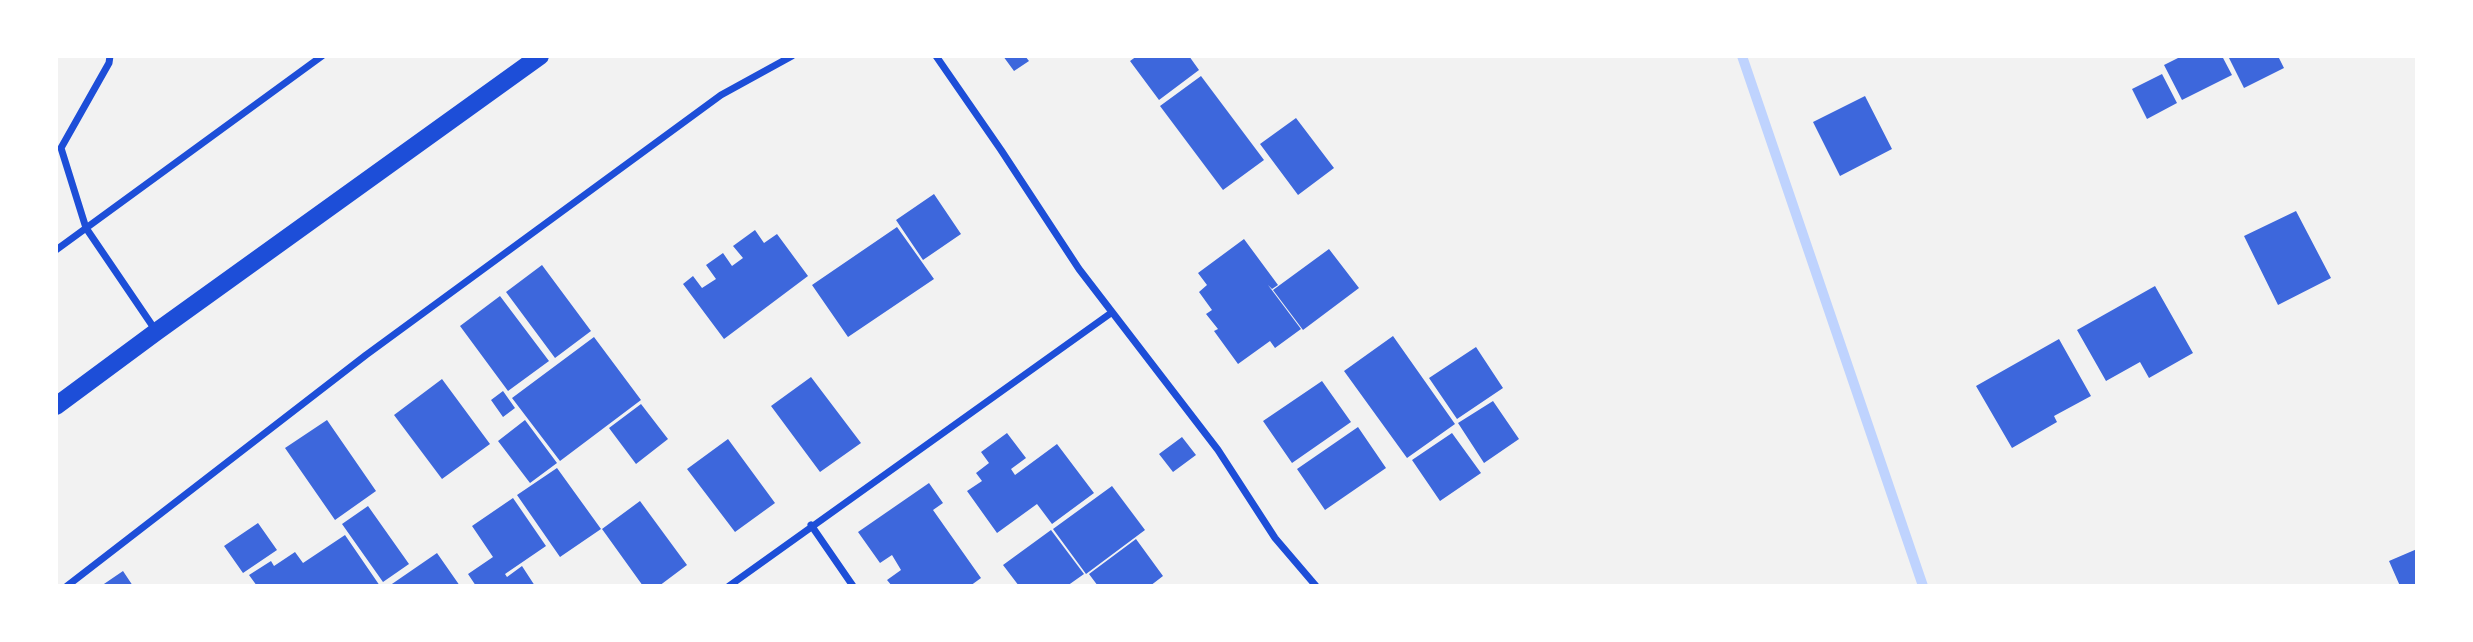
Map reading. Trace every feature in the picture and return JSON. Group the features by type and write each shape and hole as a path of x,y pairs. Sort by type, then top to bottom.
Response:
{"main road":[{"path":"56,406 540,56"}],"street":[{"path":"110,56 109,63 61,148 86,228 156,332"},
{"path":"56,250 322,56"},
{"path":"67,586 366,355 721,95 792,56"},
{"path":"936,56 1002,150 1079,269 1218,450 1275,537 1316,586"},
{"path":"729,586 1111,313"},
{"path":"811,525 853,586"}],"building":[{"path":"1003,56 1025,56 1029,61 1014,71"},
{"path":"1137,56 1189,56 1199,70 1159,100 1130,61"},
{"path":"2182,56 2222,56 2232,75 2182,100 2164,65"},
{"path":"2228,56 2278,56 2284,68 2244,88"},
{"path":"2162,74 2177,103 2147,119 2132,89"},
{"path":"1201,76 1264,160 1223,190 1160,106"},
{"path":"1865,96 1892,149 1840,176 1813,122"},
{"path":"1296,118 1334,168 1298,195 1260,144"},
{"path":"934,194 961,234 923,260 896,220"},
{"path":"2296,211 2331,278 2278,305 2244,236"},
{"path":"897,227 934,279 848,337 812,285"},
{"path":"755,230 764,243 777,234 808,276 724,339 683,284 693,276 702,288 716,279 706,265 723,253 732,266 743,258 733,246"},
{"path":"1244,239 1278,285 1272,289 1268,285 1301,329 1275,348 1270,341 1238,364 1214,331 1218,329 1206,314 1212,310 1199,292 1207,285 1198,273"},
{"path":"1329,249 1359,288 1303,330 1273,290"},
{"path":"542,265 591,331 555,358 506,292"},
{"path":"2155,286 2193,353 2149,378 2140,362 2106,381 2077,330"},
{"path":"500,296 549,361 508,391 460,326"},
{"path":"1393,336 1455,424 1407,458 1344,371"},
{"path":"594,337 641,400 560,461 512,398"},
{"path":"2059,339 2091,396 2054,416 2057,422 2012,448 1976,386"},
{"path":"1476,347 1503,388 1457,419 1429,378"},
{"path":"811,377 861,443 820,472 771,406"},
{"path":"442,379 490,444 442,479 394,415"},
{"path":"1322,381 1351,422 1292,463 1263,421"},
{"path":"503,391 515,408 503,417 491,400"},
{"path":"1493,401 1519,439 1484,463 1458,423"},
{"path":"641,404 668,439 636,464 609,428"},
{"path":"327,420 376,491 335,520 285,448"},
{"path":"525,420 557,463 530,483 498,441"},
{"path":"1358,427 1386,468 1325,510 1297,469"},
{"path":"1007,433 1026,458 1011,469 1015,475 1057,444 1094,493 1052,524 1037,504 997,533 967,491 982,481 976,473 989,463 981,452"},
{"path":"1452,433 1481,473 1440,501 1412,460"},
{"path":"1182,437 1196,455 1173,472 1159,454"},
{"path":"728,439 775,503 735,532 687,469"},
{"path":"557,468 601,529 560,557 517,495"},
{"path":"929,483 943,503 933,510 981,578 970,586 892,586 887,580 901,570 892,555 880,563 858,532"},
{"path":"1112,486 1145,530 1086,574 1053,529"},
{"path":"513,498 546,546 505,574 507,577 522,566 535,586 476,586 468,574 493,557 472,526"},
{"path":"640,501 687,565 659,586 643,586 602,529"},
{"path":"368,506 409,564 383,582 342,524"},
{"path":"258,523 277,550 243,573 224,546"},
{"path":"1051,530 1084,574 1067,586 1019,586 1003,565"},
{"path":"345,535 380,586 257,586 249,575 271,561 274,566 295,552 303,563"},
{"path":"1136,539 1163,576 1150,586 1098,586 1089,574"},
{"path":"2417,549 2417,586 2400,586 2389,561"},
{"path":"437,553 460,586 389,586"},
{"path":"123,571 133,586 101,586"}],"waterway":[{"path":"1742,56 1923,586"}]}
